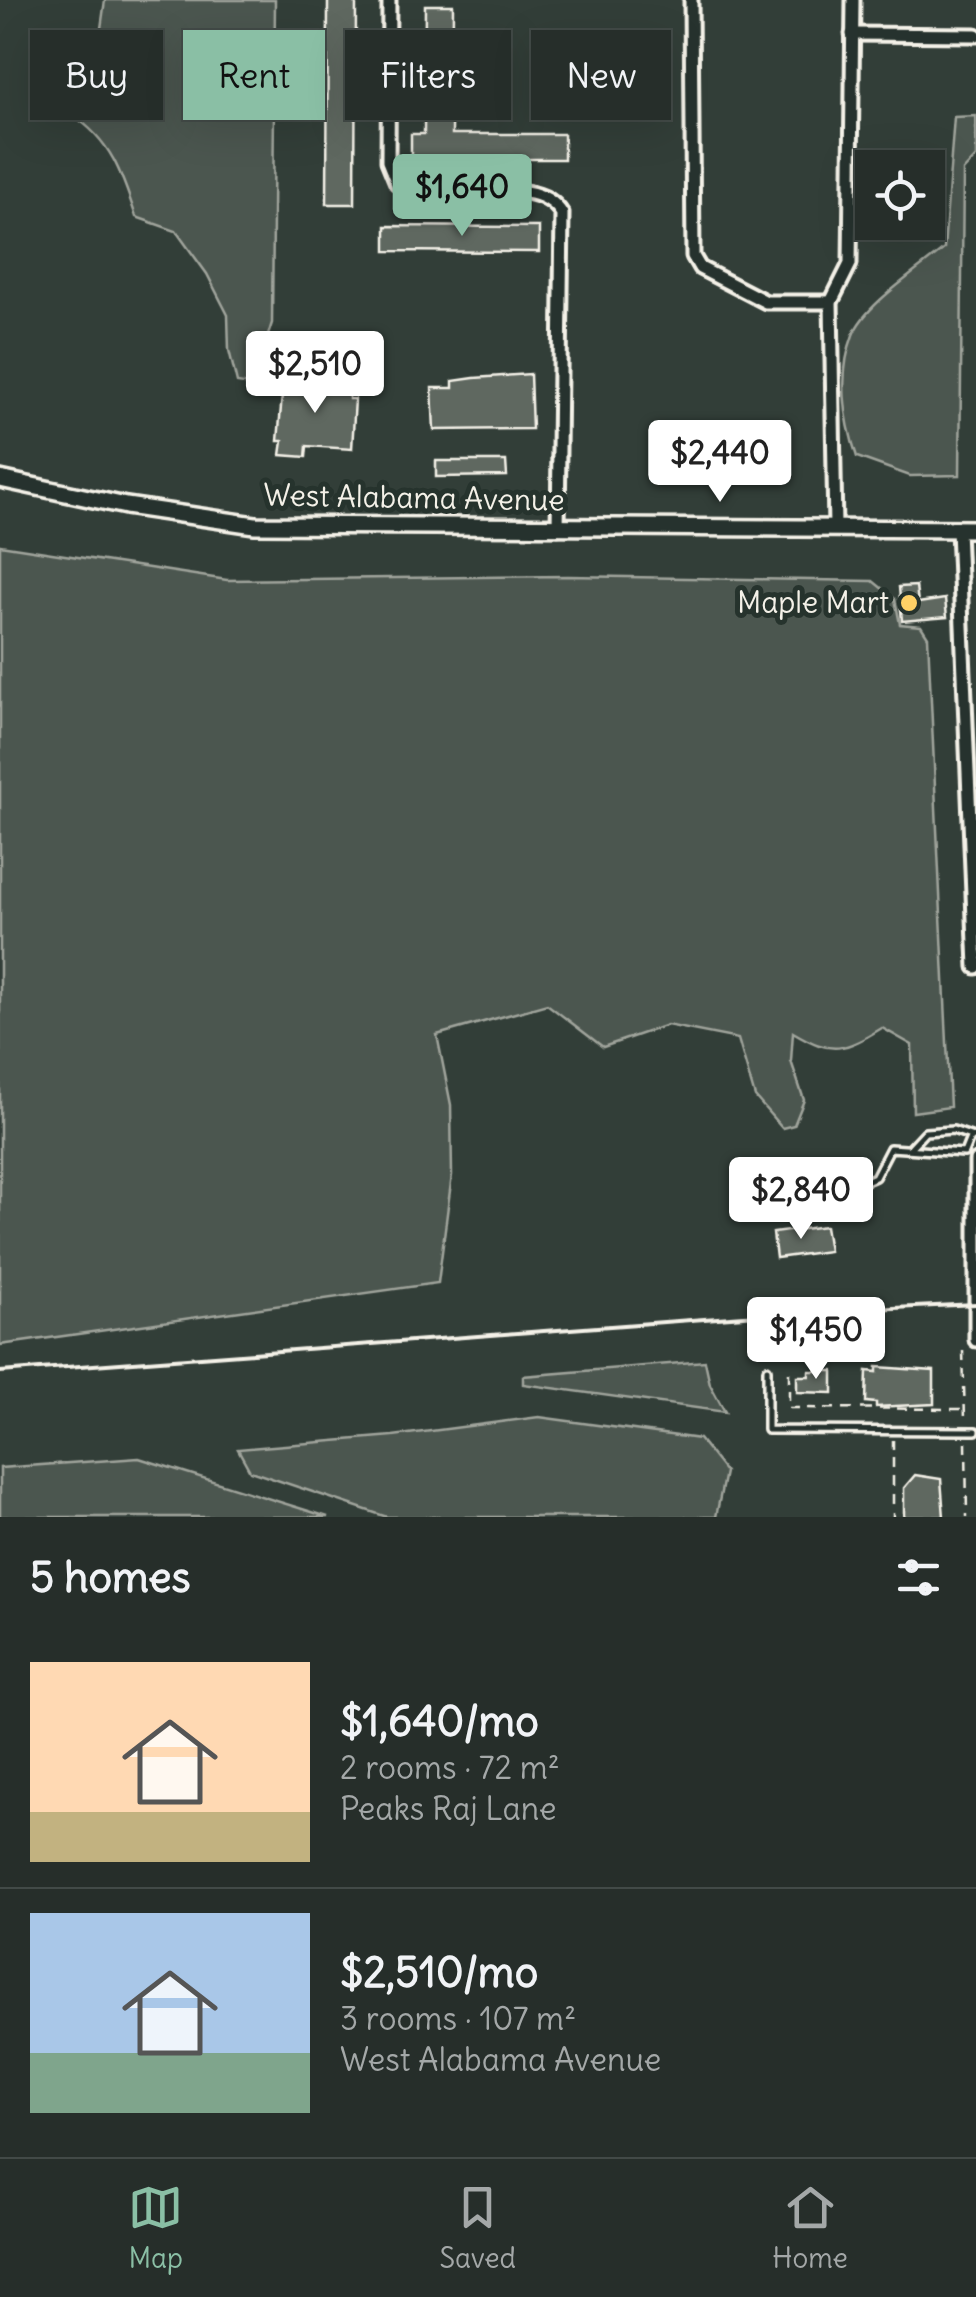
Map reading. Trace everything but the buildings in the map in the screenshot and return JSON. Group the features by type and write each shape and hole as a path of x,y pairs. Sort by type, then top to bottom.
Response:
{"main road":[{"name":"West Alabama Avenue","path":"0,478 254,525 976,529"}],"street":[{"path":"389,0 388,161 397,183 418,193 539,194 553,200 562,214 558,528"},
{"path":"690,0 693,256 700,268 766,302 831,302"},
{"path":"835,528 831,302 850,264 852,0"},
{"path":"852,34 976,34"},
{"path":"958,529 976,967"},
{"path":"976,1162 976,1340"}],"lane":[{"path":"798,1211 875,1177 890,1148 912,1148 923,1154 964,1153 973,1138 953,1130 925,1132 912,1148"},
{"path":"767,1369 767,1430 976,1431"}],"path":[{"path":"790,1372 789,1408 965,1409"},
{"path":"894,1409 894,1517"}],"shaded area":[{"path":"105,0 275,0 275,30 183,30 183,120 274,120 272,323 261,357 258,386 237,383 229,350 228,315 207,274 176,231 136,217 120,172 106,147 78,120 163,120 163,30 101,30"},
{"path":"976,116 976,157 963,171 960,475 910,476 857,457 846,412 845,365 853,335 868,312 944,249 954,117"},
{"path":"0,545 227,580 568,576 873,581 895,599 900,624 921,626 928,637 950,1107 913,1112 912,1045 882,1028 838,1048 818,1045 793,1032 791,1061 804,1100 794,1125 782,1128 755,1097 738,1039 667,1025 603,1047 547,1004 437,1035 451,1105 452,1175 438,1283 0,1345"},
{"path":"705,1361 710,1384 725,1412 523,1384 523,1376"},
{"path":"539,1417 699,1439 725,1472 716,1517 387,1517 250,1471 238,1449 393,1436"},
{"path":"139,1458 328,1517 0,1517 0,1468"}],"railway":[{"path":"0,1372 771,1314 976,1304"}],"place":[{"name":"Maple Mart","path":"909,603"}]}
